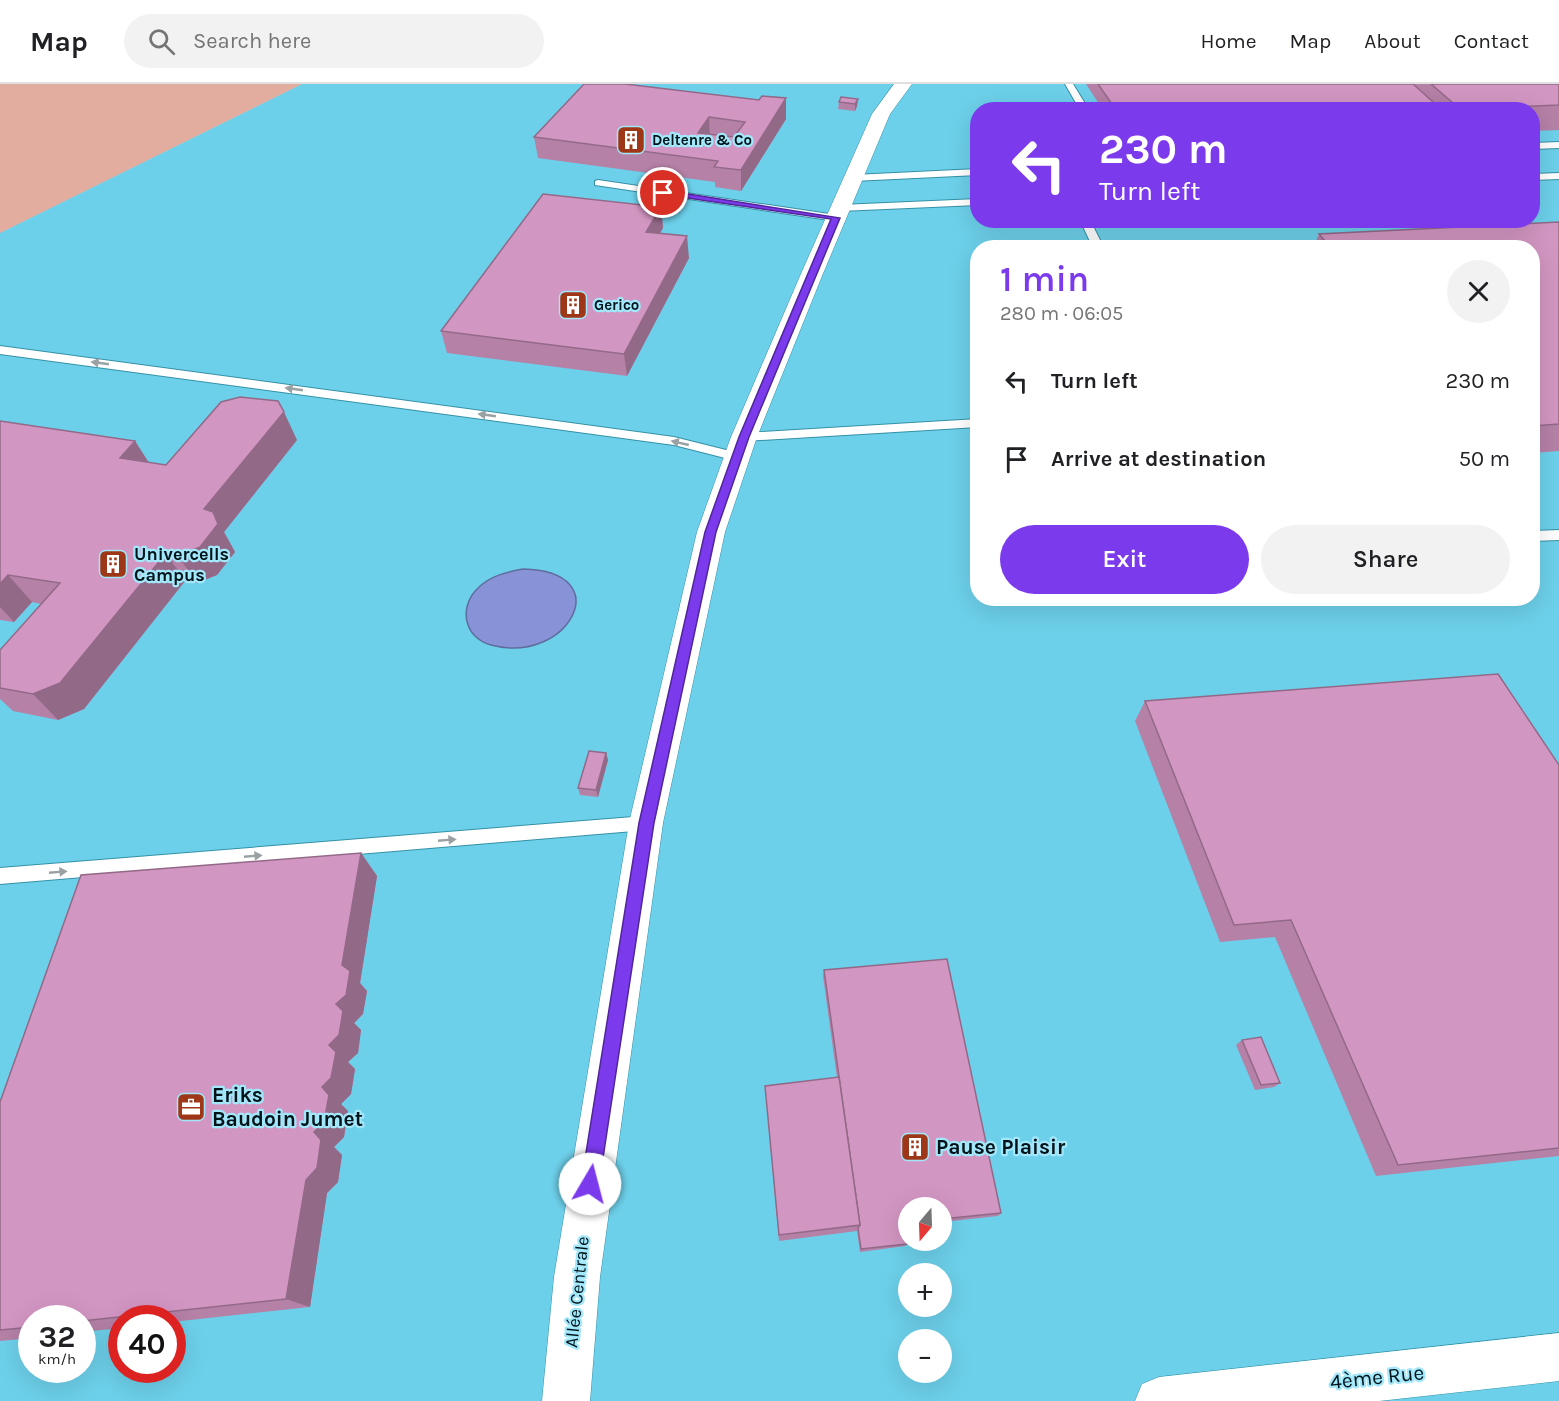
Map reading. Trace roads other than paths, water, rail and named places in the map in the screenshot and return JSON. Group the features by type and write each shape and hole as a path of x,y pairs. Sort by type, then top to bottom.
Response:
{"street":[{"name":"Allée Centrale","path":"566,1401 577,1277 646,823 711,532 740,447 853,178 881,114 903,84"},
{"name":"4ème Rue","path":"1159,1401 1559,1357"}],"lane":[{"path":"1069,84 1080,102"},
{"path":"1540,146 1559,145"},
{"path":"853,178 970,172"},
{"path":"1540,177 1559,176"},
{"path":"598,183 838,213 970,203"},
{"path":"0,350 674,441 740,447 970,424"},
{"path":"1540,535 1559,534"},
{"path":"0,876 646,823"}],"place":[{"name":"Deltenre & Co","path":"631,140"},
{"name":"Gerico","path":"573,305"},
{"name":"Univercells Campus","path":"113,564"},
{"name":"Eriks Baudoin Jumet","path":"191,1107"},
{"name":"Pause Plaisir","path":"915,1147"}]}
